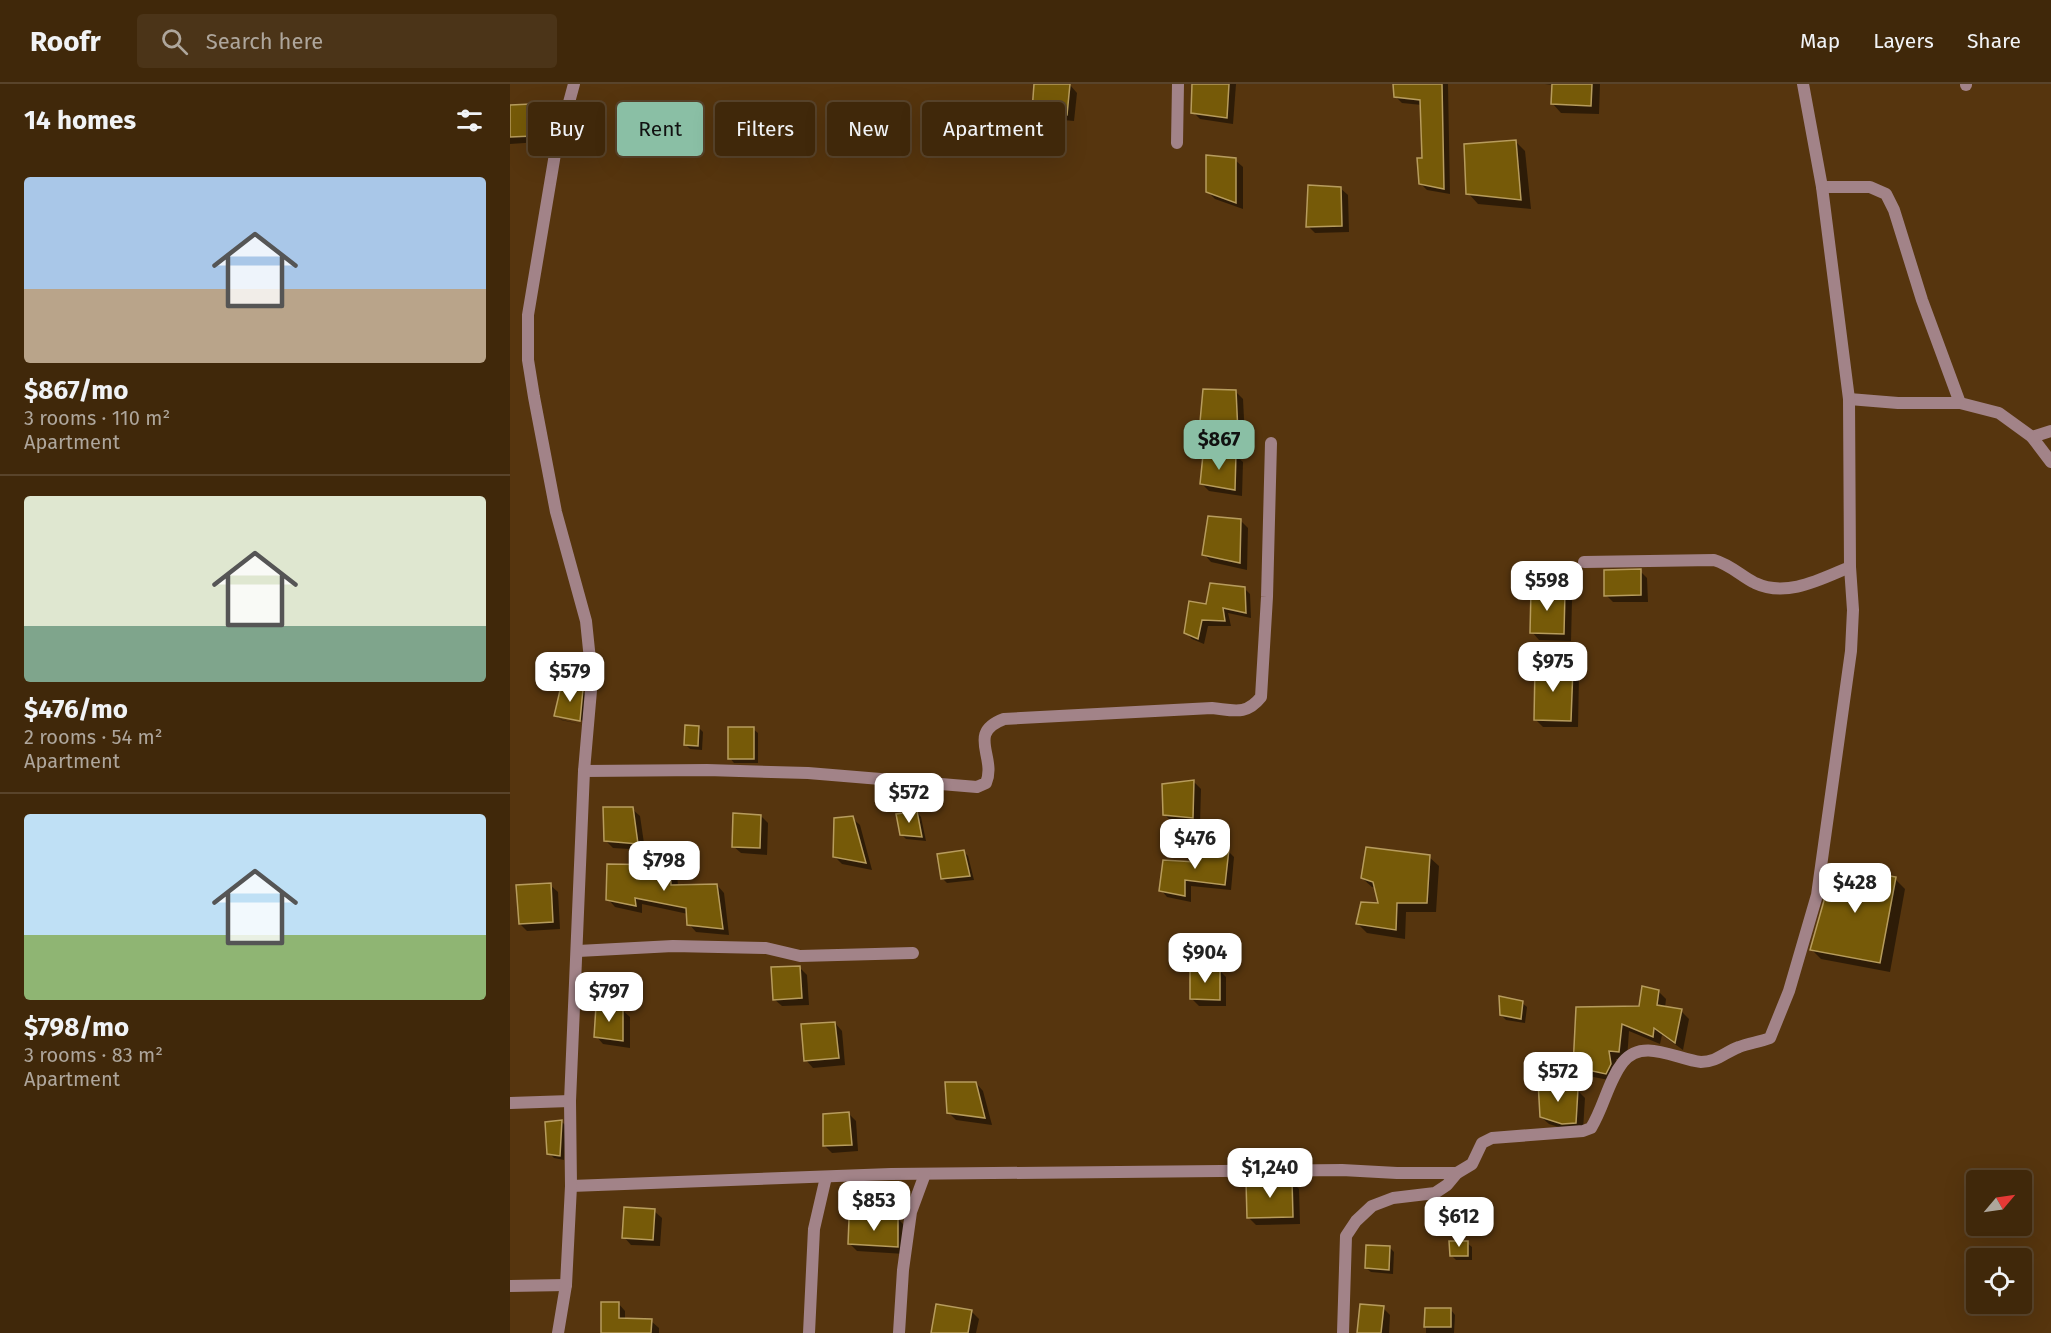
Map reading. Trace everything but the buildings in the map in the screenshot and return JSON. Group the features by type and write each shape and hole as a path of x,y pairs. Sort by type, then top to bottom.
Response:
{"street":[{"path":"558,1333 566,1285 571,1186 570,1101 584,771 592,679 586,621 556,512 528,360 528,315 555,154 574,84"},
{"path":"1177,143 1178,84"},
{"path":"1343,1333 1346,1236 1356,1221 1372,1206 1393,1198 1435,1193 1447,1185 1457,1173 1472,1164 1482,1143 1492,1138 1583,1131 1591,1128 1622,1062 1631,1054 1654,1051 1701,1062 1713,1061 1739,1047 1770,1038 1789,991 1817,895 1851,651 1853,610 1850,567 1849,399 1822,187 1803,84"},
{"path":"1822,187 1870,187 1886,194 1894,210 1922,300 1960,403"},
{"path":"1849,399 1898,403 1960,403 1999,413 2032,437 2051,462"},
{"path":"2032,437 2051,431"},
{"path":"584,771 707,770 808,773 977,787 986,783 990,774 985,733 991,724 1004,719 1212,708 1243,711 1253,707 1261,697 1267,597 1270,443"},
{"path":"1584,562 1714,560 1731,567 1754,583 1766,587 1784,588 1804,586 1850,567"},
{"path":"578,951 673,946 766,948 800,956 913,953"},
{"path":"510,1104 570,1101"},
{"path":"571,1186 925,1174 1342,1170 1457,1173"},
{"path":"899,1333 903,1270 911,1212 925,1174"},
{"path":"809,1333 814,1229 826,1177"},
{"path":"510,1286 566,1285"}]}
